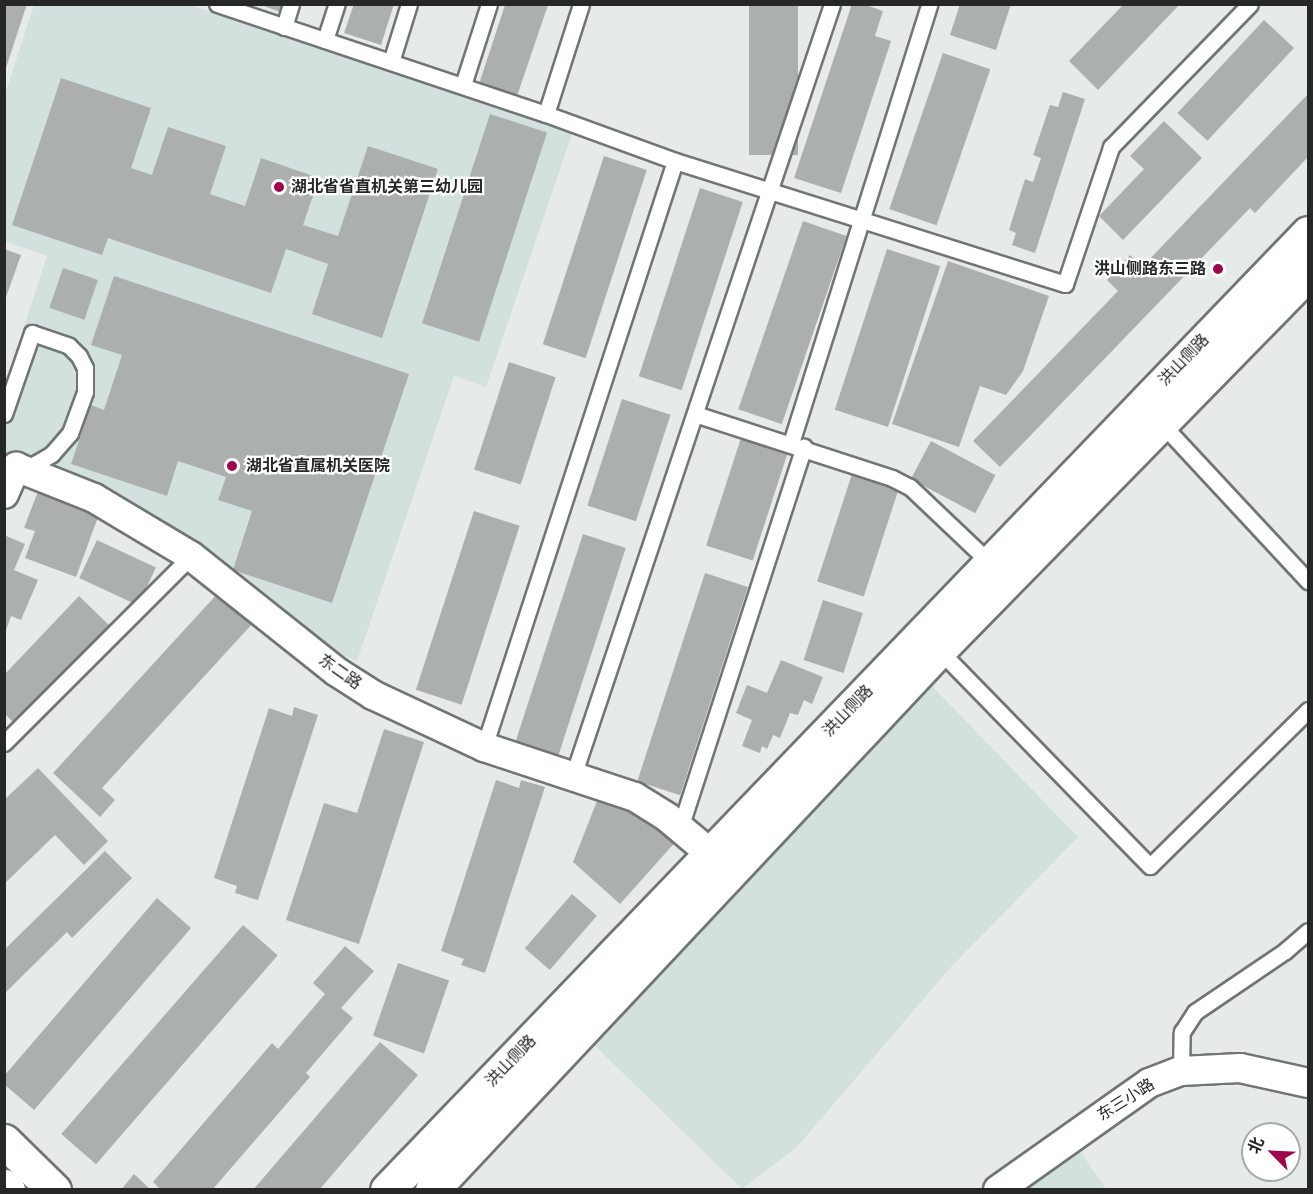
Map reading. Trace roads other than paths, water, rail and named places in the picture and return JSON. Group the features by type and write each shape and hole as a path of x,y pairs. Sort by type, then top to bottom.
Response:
{"main road":[{"name":"洪山侧路","path":"387,1190 1308,233"},
{"name":"洪山侧路","path":"432,1190 939,650 1308,273"},
{"path":"4,1141 54,1190"},
{"path":"4,1186 8,1190"}],"street":[{"name":"东二路","path":"15,466 94,498 191,556 337,672 403,711 484,747 635,797 680,828 711,854"},
{"path":"4,494 15,466"},
{"name":"东三小路","path":"998,1190 1149,1083 1181,1071 1240,1068 1308,1083"}],"lane":[{"path":"284,27 291,4"},
{"path":"325,40 336,4"},
{"path":"391,62 410,4"},
{"path":"463,85 489,4"},
{"path":"546,114 582,4"},
{"path":"573,776 832,4"},
{"path":"680,828 798,445 861,220 929,4"},
{"path":"219,5 463,85 675,162 1065,284 1111,147 1250,4"},
{"path":"484,747 675,162"},
{"path":"4,414 32,333 69,346 80,356 86,380 85,392 74,426 63,443 52,453 15,466"},
{"path":"694,414 873,470 910,487 990,562"},
{"path":"1161,423 1308,580"},
{"path":"4,743 191,556"},
{"path":"939,650 1150,866 1308,710"},
{"path":"1181,1071 1182,1032 1195,1012 1285,951 1308,931"}],"place":[{"name":"湖北省省直机关第三幼儿园","path":"279,187"},
{"name":"洪山侧路东三路","path":"1218,269"},
{"name":"湖北省直属机关医院","path":"232,466"}]}
